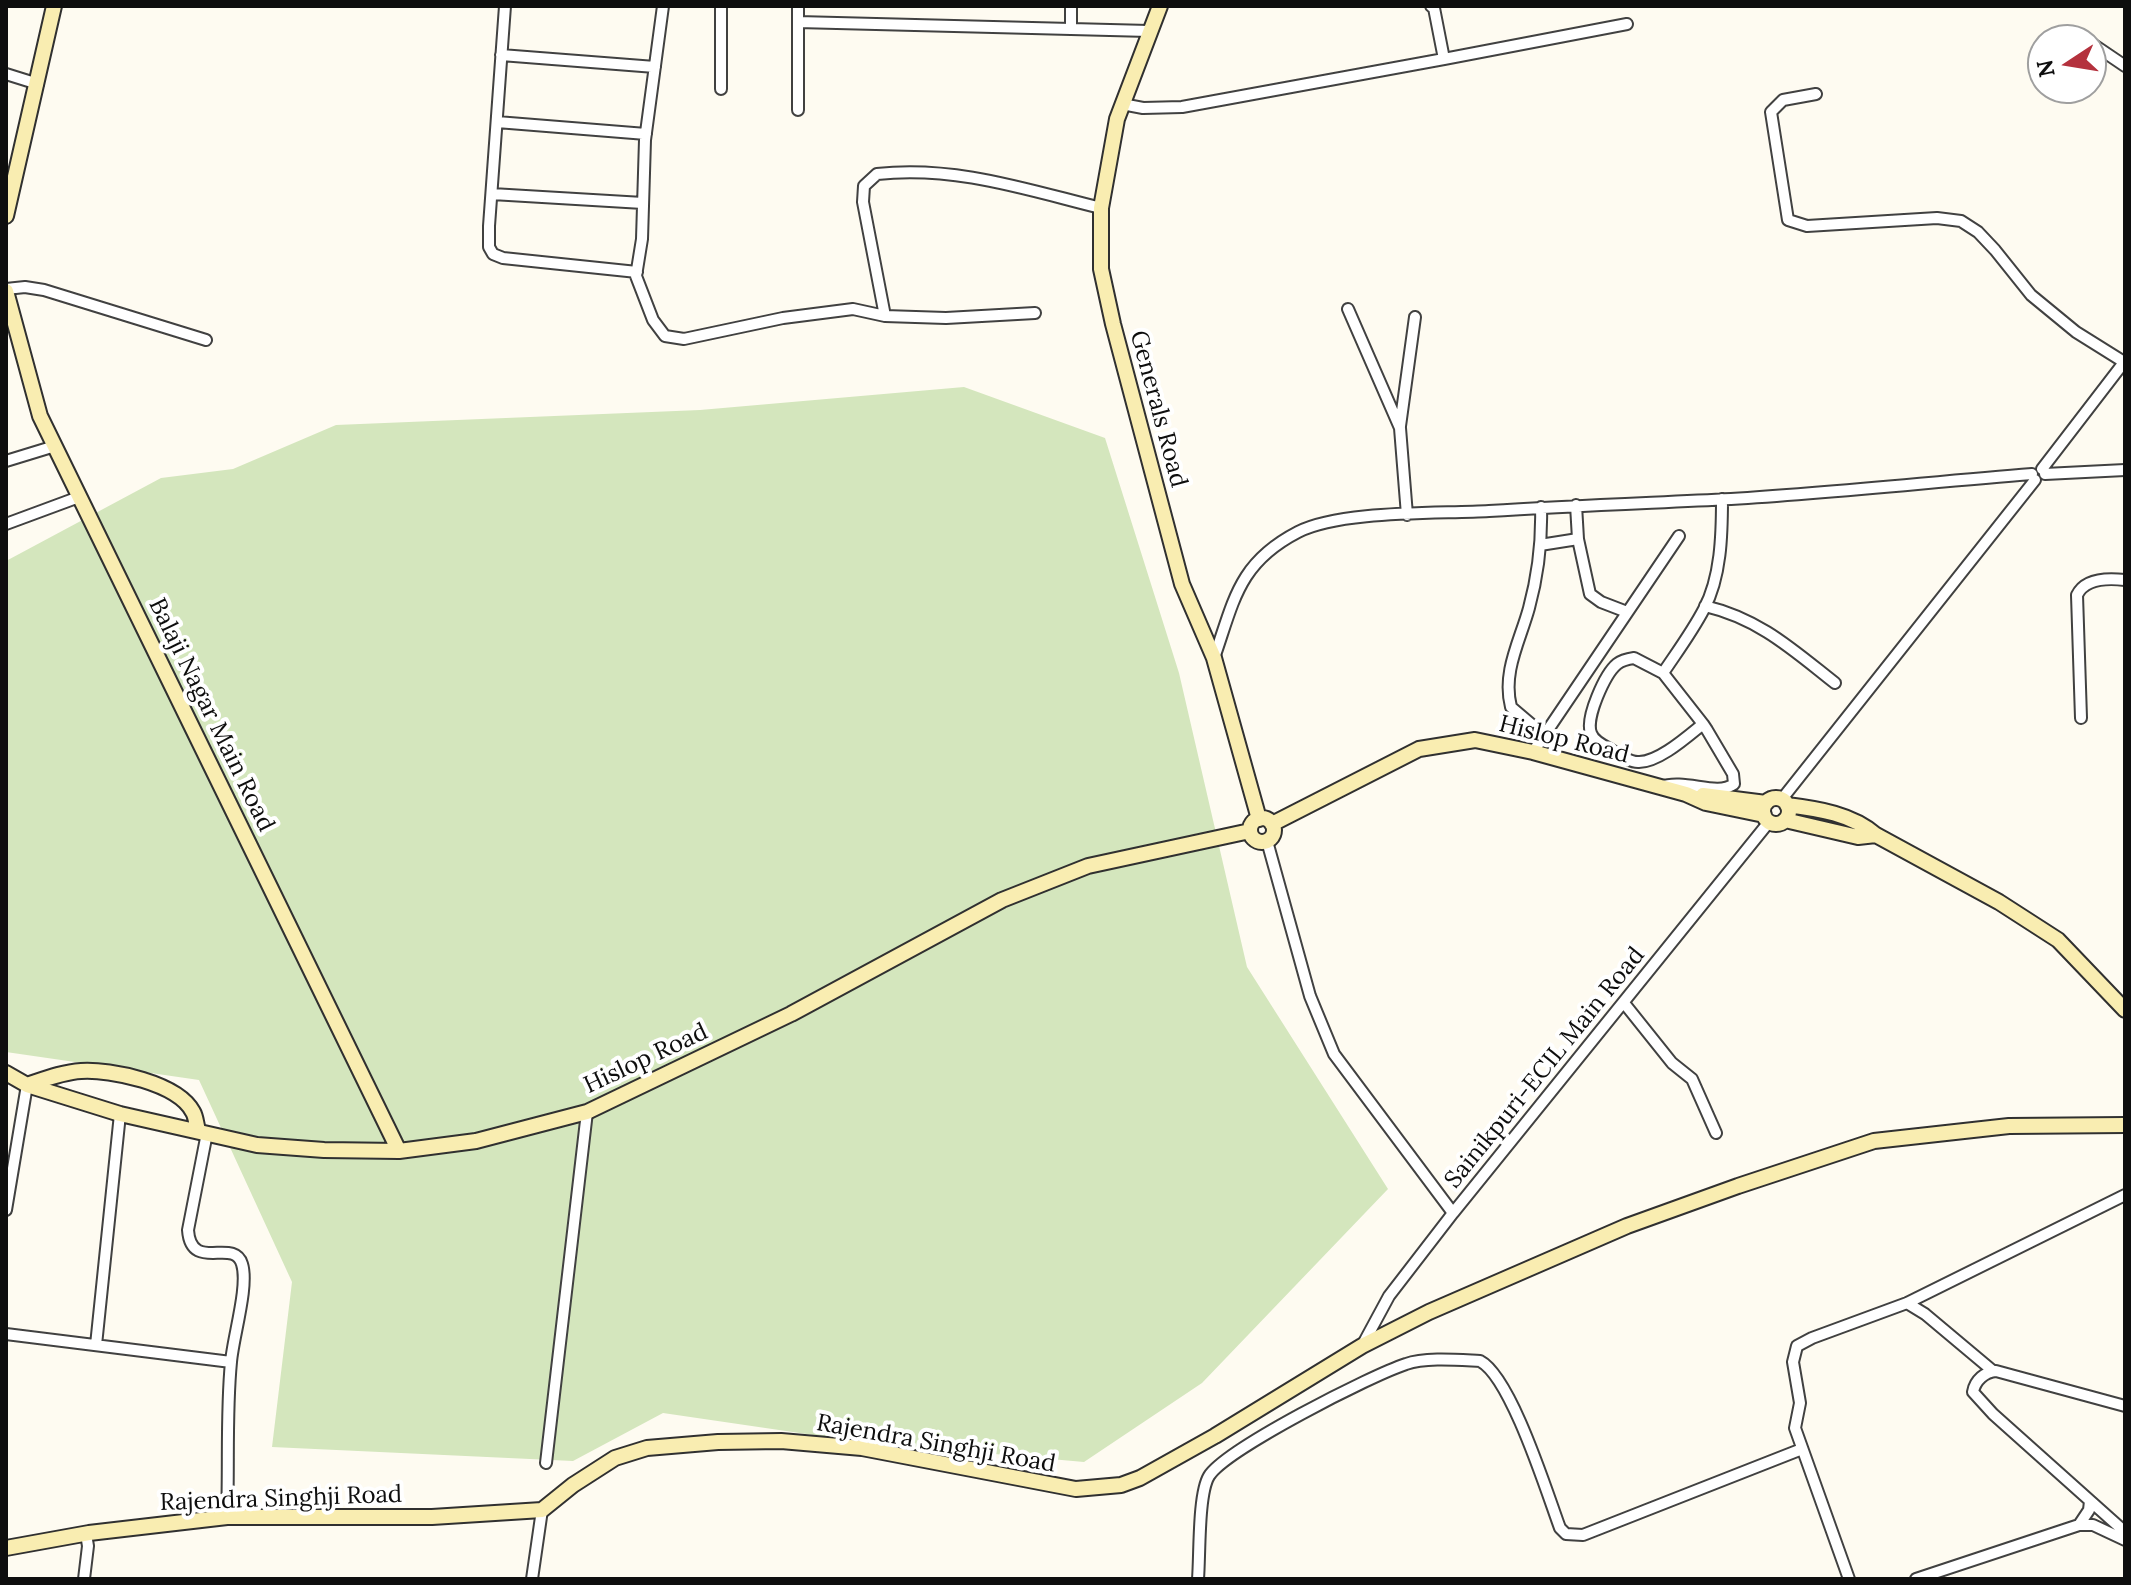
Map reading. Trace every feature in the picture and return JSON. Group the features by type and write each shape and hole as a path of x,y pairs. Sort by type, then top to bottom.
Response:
{"street":[{"path":"7,205 54,6"},
{"path":"505,6 489,247 493,254 503,258 637,272"},
{"path":"663,6 646,134 637,272 658,329 665,336 677,339 783,318 853,309 885,316 946,318 1035,313"},
{"path":"721,6 721,89"},
{"path":"798,6 798,110"},
{"path":"1071,6 1071,29"},
{"name":"Generals Road","path":"1160,6 1117,119 1101,208 1101,269 1182,584 1214,658 1260,825"},
{"path":"1431,6 1434,8 1444,59"},
{"path":"798,22 1149,31"},
{"path":"1122,104 1143,108 1182,107 1627,24"},
{"path":"2107,54 2125,66"},
{"path":"501,55 655,67"},
{"path":"6,74 38,84"},
{"path":"1816,94 1783,100 1771,112 1788,220 1807,226 1937,218 1961,221 1978,232 2031,295 2076,332 2125,361 1785,808 1777,824 1767,813 1773,798 1785,808 1825,811 1861,822 1876,835 1999,902 2058,940 2125,1010"},
{"path":"497,122 646,134"},
{"path":"885,316 863,202 864,186 877,174 923,172 973,177 1101,208"},
{"path":"492,194 643,203"},
{"path":"6,290 25,287 56,294 206,340"},
{"name":"Balaji Nagar Main Road","path":"6,290 40,416 399,1151"},
{"path":"1348,309 1400,428"},
{"path":"1407,515 1400,428 1415,317"},
{"path":"6,461 55,446"},
{"path":"1214,658 1237,588 1247,574 1280,543 1300,531 1321,524 1407,515 1722,499 2125,470"},
{"path":"6,524 79,497"},
{"path":"1663,673 1705,606 1719,555 1722,499"},
{"path":"1576,505 1578,539 1590,594 1627,612"},
{"path":"1541,507 1540,545 1529,608 1508,682 1511,707 1544,735"},
{"path":"1533,752 1679,536"},
{"path":"1540,545 1578,539"},
{"path":"2081,718 2077,595 2079,589 2098,580 2125,580"},
{"path":"1705,606 1742,616 1765,629 1835,683"},
{"path":"1659,788 1678,782 1722,789 1734,784 1733,774 1703,724 1663,673 1634,658 1619,662 1604,681 1590,725 1594,738 1637,762 1668,751 1703,724"},
{"name":"Hislop Road","path":"6,1073 27,1085 120,1114 257,1145 399,1151 476,1141 587,1112 791,1014 1002,900 1088,866 1260,825 1419,749 1475,740 1533,752 1686,794 1706,803 1767,813"},
{"name":"Sainikpuri-ECIL Main Road","path":"1362,1346 1389,1296 1624,1003 1767,813"},
{"path":"1260,825 1256,840 1267,841 1310,996 1334,1054 1453,1213"},
{"path":"1624,1003 1672,1063 1692,1079 1716,1133"},
{"path":"6,1210 27,1085 68,1072 84,1071 139,1079 185,1101 195,1114 202,1132 188,1230 189,1242 192,1248 200,1251 239,1257 242,1265 241,1297 231,1362 227,1517"},
{"path":"546,1463 587,1112"},
{"path":"96,1345 120,1114"},
{"name":"Rajendra Singhji Road","path":"6,1548 86,1534 227,1517 432,1517 542,1510 615,1458 647,1448 718,1442 781,1441 862,1448 1076,1489 1121,1485 1140,1478 1215,1436 1362,1346 1478,1288 1627,1226 1874,1141 2009,1126 2125,1125"},
{"path":"1849,1579 1795,1428 1800,1403 1793,1362 1797,1346 1907,1303 2125,1195"},
{"path":"1907,1303 1925,1314 1993,1371 2023,1376 2125,1406"},
{"path":"6,1334 231,1362"},
{"path":"1198,1579 1203,1491 1210,1475 1244,1446 1364,1383 1419,1360 1480,1361 1487,1365 1520,1424 1560,1528 1566,1534 1583,1535 1802,1449"},
{"path":"1993,1371 1977,1381 1975,1396 2125,1532"},
{"path":"2079,1525 2089,1510 2090,1501"},
{"path":"532,1579 542,1510"},
{"path":"1916,1579 2079,1525 2093,1525 2125,1540"},
{"path":"84,1579 88,1546 86,1534"}],"green space":[{"path":"964,387 1105,438 1179,673 1247,967 1388,1189 1202,1383 1084,1462 861,1442 663,1413 573,1461 272,1447 292,1282 199,1080 6,1052 6,561 161,478 233,469 336,425 700,410"}]}
